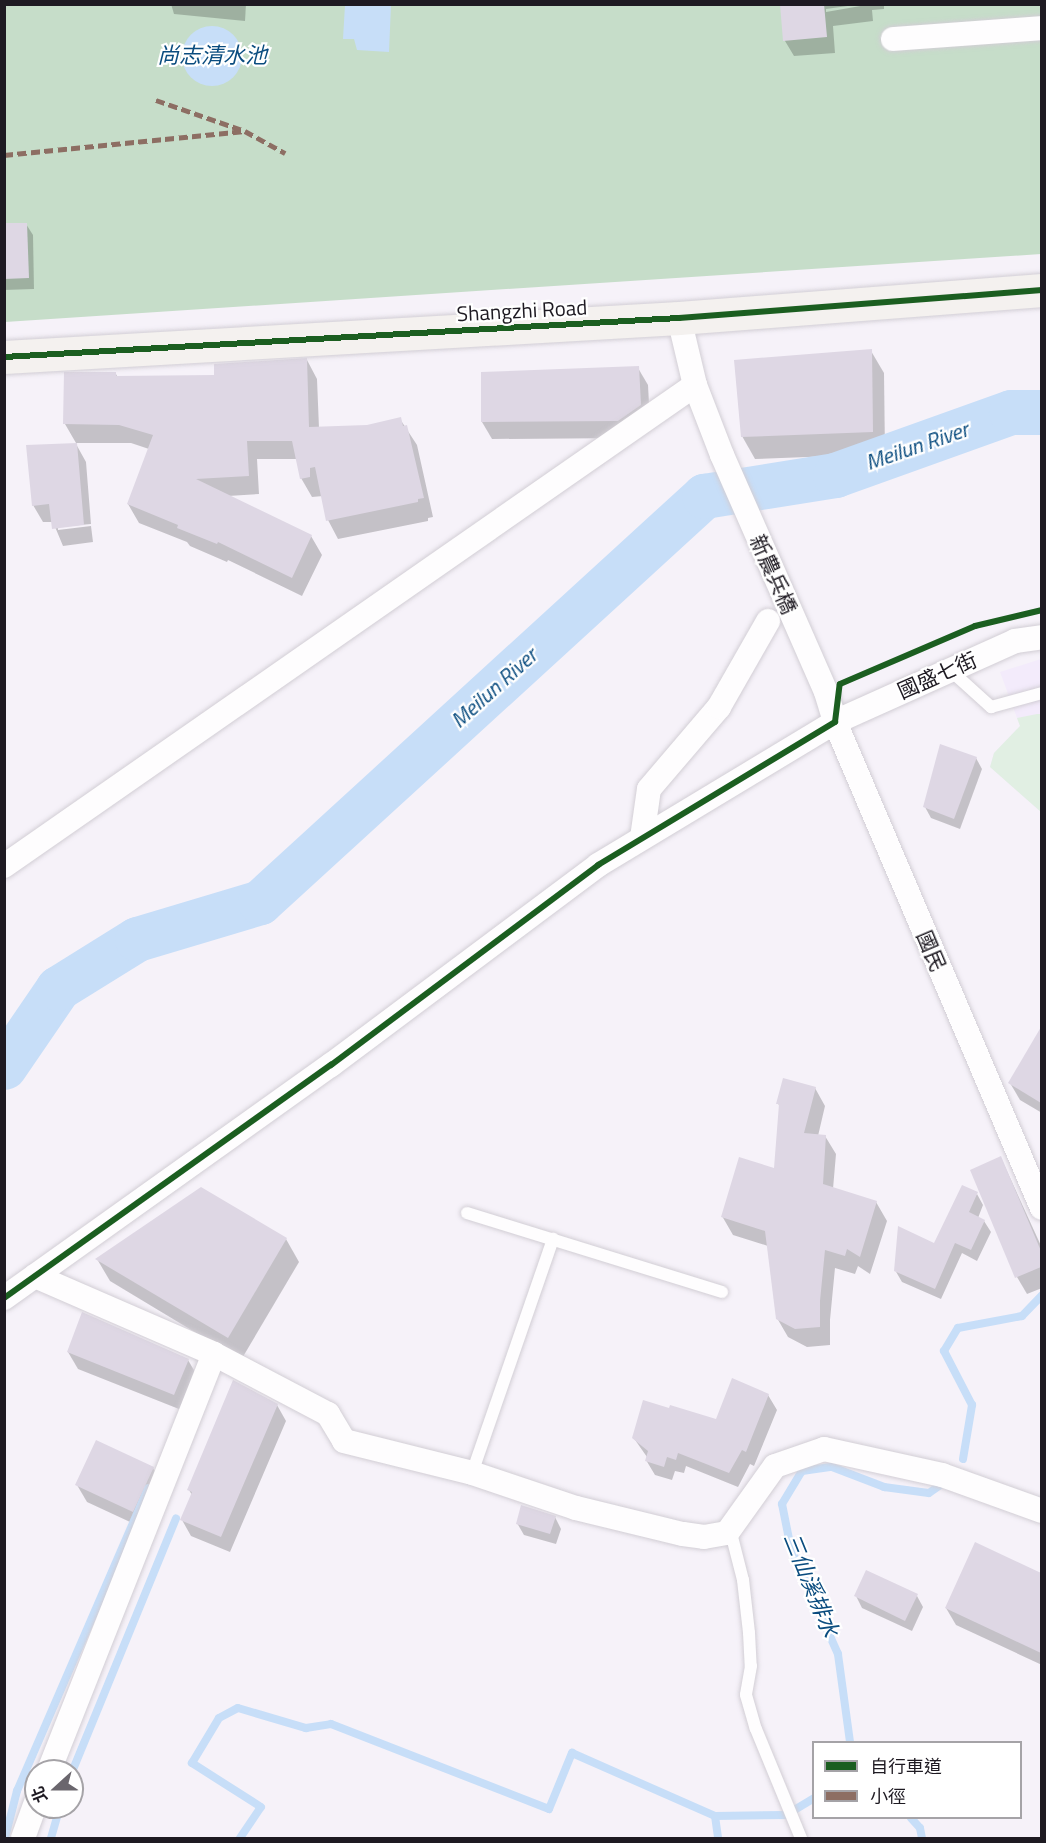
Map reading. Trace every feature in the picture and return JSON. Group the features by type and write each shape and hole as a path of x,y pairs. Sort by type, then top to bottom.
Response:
{"street":[{"path":"892,39 1041,28"},
{"name":"Shangzhi Road","path":"4,357 680,318 1041,290"},
{"name":"新農兵橋","path":"680,318 695,385 722,455 826,692"},
{"path":"4,866 695,385"},
{"path":"642,838 650,789 718,707 768,621"},
{"name":"國盛七街","path":"4,1298 332,1065 598,865 835,722 1015,641 1041,637"},
{"name":"國民","path":"826,692 835,722 1041,1208"},
{"path":"35,1276 214,1354 328,1414 344,1441 472,1473 576,1508 683,1534 704,1537 727,1533 775,1466 824,1449 942,1475 1041,1511"},
{"path":"54,1759 214,1354"},
{"path":"24,1839 31,1819"}],"lane":[{"path":"949,669 991,707 1041,693"},
{"path":"467,1213 722,1292"},
{"path":"472,1473 553,1239"},
{"path":"730,1529 743,1580 749,1633 751,1666 746,1695 756,1729 801,1839"}],"shaded area":[{"path":"1041,659 1041,812 990,767 994,753 1020,726 1000,672"},
{"path":"1042,714 1041,812 990,767 994,753 1020,726 1017,718"}],"green space":[{"path":"5,5 1041,5 1041,254 5,322"}],"water":[{"path":"345,5 391,5 389,52 357,50 354,39 343,39"},
{"name":"尚志清水池","path":"212,26 224,28 237,39 242,56 240,68 229,81 212,86 200,84 187,73 182,56 184,44 195,31"}],"building":[{"path":"780,4 824,4 827,37 783,41"},
{"path":"4,223 27,223 29,278 4,279"},
{"path":"872,349 873,432 741,437 734,360"},
{"path":"307,358 309,427 367,425 401,417 403,426 407,425 424,498 418,499 418,502 326,521 315,467 310,468 310,477 300,479 292,441 247,441 249,476 196,479 312,535 292,578 218,542 217,544 177,528 178,525 127,504 153,435 119,425 63,424 64,372 116,372 116,376 214,375 214,364"},
{"path":"639,366 641,405 618,421 481,422 481,372"},
{"path":"77,443 84,525 52,529 49,504 32,506 26,445"},
{"path":"940,744 977,757 954,819 923,807"},
{"path":"1041,1027 1041,1103 1008,1083"},
{"path":"783,1078 816,1087 804,1133 826,1135 823,1184 877,1201 860,1257 847,1249 845,1256 825,1250 820,1327 795,1329 776,1319 765,1231 721,1217 739,1157 774,1168 779,1104 776,1104"},
{"path":"1001,1156 1041,1251 1041,1267 1015,1278 970,1170"},
{"path":"962,1185 978,1192 969,1212 985,1220 971,1250 955,1243 935,1289 894,1271 898,1226 934,1243"},
{"path":"201,1187 287,1238 228,1338 95,1259"},
{"path":"82,1312 189,1359 174,1395 67,1352"},
{"path":"732,1378 769,1394 746,1452 742,1450 729,1473 678,1453 676,1460 667,1457 664,1467 645,1461 648,1451 632,1438 643,1400 669,1408 670,1405 716,1419"},
{"path":"233,1380 278,1404 221,1537 180,1520 192,1492 187,1490"},
{"path":"96,1440 154,1467 133,1512 75,1485"},
{"path":"521,1505 556,1516 550,1534 516,1524"},
{"path":"975,1542 1041,1573 1041,1653 945,1608"},
{"path":"866,1570 918,1594 905,1621 854,1596"}],"waterway":[{"name":"Meilun River","path":"4,1067 58,988 137,939 260,902 704,496 835,475 1011,412 1042,412"},
{"name":"三仙溪排水","path":"963,1459 972,1405 944,1351 958,1328 1022,1316 1042,1295"},
{"name":"三仙溪排水","path":"850,1741 838,1654 791,1549 782,1504 802,1471 832,1467 884,1487 929,1493 942,1484"},
{"path":"5,1838 17,1791 148,1488"},
{"path":"77,1759 176,1518"},
{"path":"240,1838 261,1807 192,1763 219,1718 238,1708 306,1728 331,1724 549,1809 572,1753 715,1816 786,1815 812,1799"},
{"path":"715,1816 718,1838"},
{"path":"51,1838 57,1819"},
{"name":"三仙溪排水","path":"912,1819 920,1828 922,1838"}],"marked path":[{"path":"156,100 245,131 285,153"},
{"path":"4,155 245,131"}],"cycle path":[{"path":"4,357 679,318 1042,290"},
{"path":"4,1298 331,1065 598,865 835,722 840,684 975,626 1042,610"}]}
